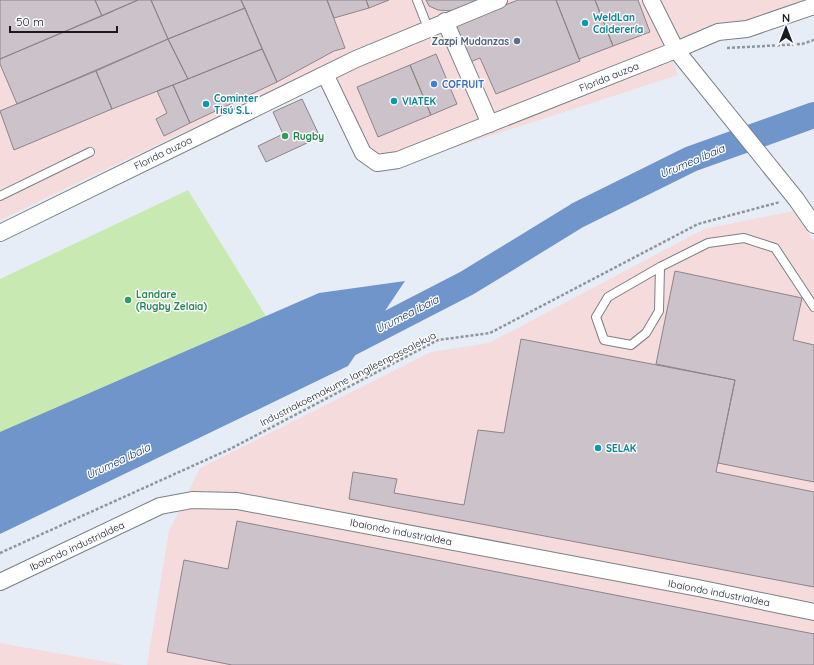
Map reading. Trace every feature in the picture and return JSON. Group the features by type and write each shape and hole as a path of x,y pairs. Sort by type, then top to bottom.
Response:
{"street":[{"name":"Florida auzoa","path":"0,232 356,59 499,0"},
{"path":"651,0 676,50 796,199 814,225"},
{"name":"Florida auzoa","path":"326,74 364,153 377,163 398,160 718,32 747,29 814,6"},
{"path":"445,21 490,124"},
{"name":"Ibaiondo industrialdea","path":"0,582 160,506 192,500 237,501 698,588 814,612"}],"lane":[{"path":"417,0 428,28"},
{"path":"0,196 90,152"},
{"path":"660,267 659,311 646,333 631,346 604,340 596,317 608,297 660,267 708,243 744,238 775,248 814,307"}],"path":[{"path":"723,48 802,44 814,40"},
{"name":"Industriakoemakume langileenpasealekua","path":"0,554 230,449 438,340 490,333 698,224 796,199"}],"shaded area":[{"path":"0,0 649,0 678,75 376,173 326,64 0,220"},
{"path":"657,0 809,0 676,50"},
{"path":"793,211 814,241 814,665 147,665 169,531 200,468 431,352 489,343 704,229"},
{"path":"0,643 124,665 0,665"}],"green space":[{"name":"Landare (Rugby Zelaia)","path":"188,190 269,321 0,450 0,279"}],"water":[{"path":"405,281 348,366 0,534 0,432 319,293"}],"building":[{"path":"0,0 95,0 102,16 0,59"},
{"path":"95,0 138,0 102,16"},
{"path":"138,0 151,0 168,39 17,104 0,64 0,59"},
{"path":"151,0 241,0 245,8 168,39"},
{"path":"241,0 327,0 345,48 334,51 277,82"},
{"path":"327,0 366,0 369,8 334,18"},
{"path":"366,0 389,0 369,8"},
{"path":"426,0 482,0 453,11 438,10 429,6"},
{"name":"Zazpi Mudanzas","path":"518,0 556,0 580,61 496,94 480,58 470,62 454,25"},
{"name":"WeldLan Calderería","path":"556,0 595,0 613,46 579,59"},
{"path":"595,0 638,0 650,32 613,46"},
{"path":"245,8 262,49 188,79 168,39"},
{"path":"168,39 188,79 112,109 96,71"},
{"name":"Cominter Tisú S.L.","path":"262,49 277,82 190,123 173,85"},
{"name":"COFRUIT","path":"436,54 457,104 431,115 410,65"},
{"name":"VIATEK","path":"410,65 431,115 378,137 357,87"},
{"path":"96,71 112,109 14,150 0,111"},
{"path":"173,85 190,123 164,136 156,119 167,113 157,91"},
{"path":"302,99 320,137 266,162 258,146 283,134 273,112"},
{"path":"675,271 802,298 793,340 814,345 814,482 718,463 735,380 656,364"},
{"name":"SELAK","path":"521,339 735,380 716,472 814,492 814,587 349,499 353,472 397,479 394,493 464,505 478,430 504,433"},
{"path":"237,521 814,634 814,665 232,665 167,652 184,560 228,569"}],"waterway":[{"name":"Urumea ibaia","path":"339,349 467,283 578,215 691,159 814,115"}],"place":[{"name":"WeldLan Calderería","path":"585,23"},
{"name":"Zazpi Mudanzas","path":"517,41"},
{"name":"COFRUIT","path":"434,84"},
{"name":"VIATEK","path":"394,101"},
{"name":"Cominter Tisú S.L.","path":"206,104"},
{"name":"Rugby","path":"285,136"},
{"name":"Landare (Rugby Zelaia)","path":"128,300"},
{"name":"SELAK","path":"598,448"}]}
